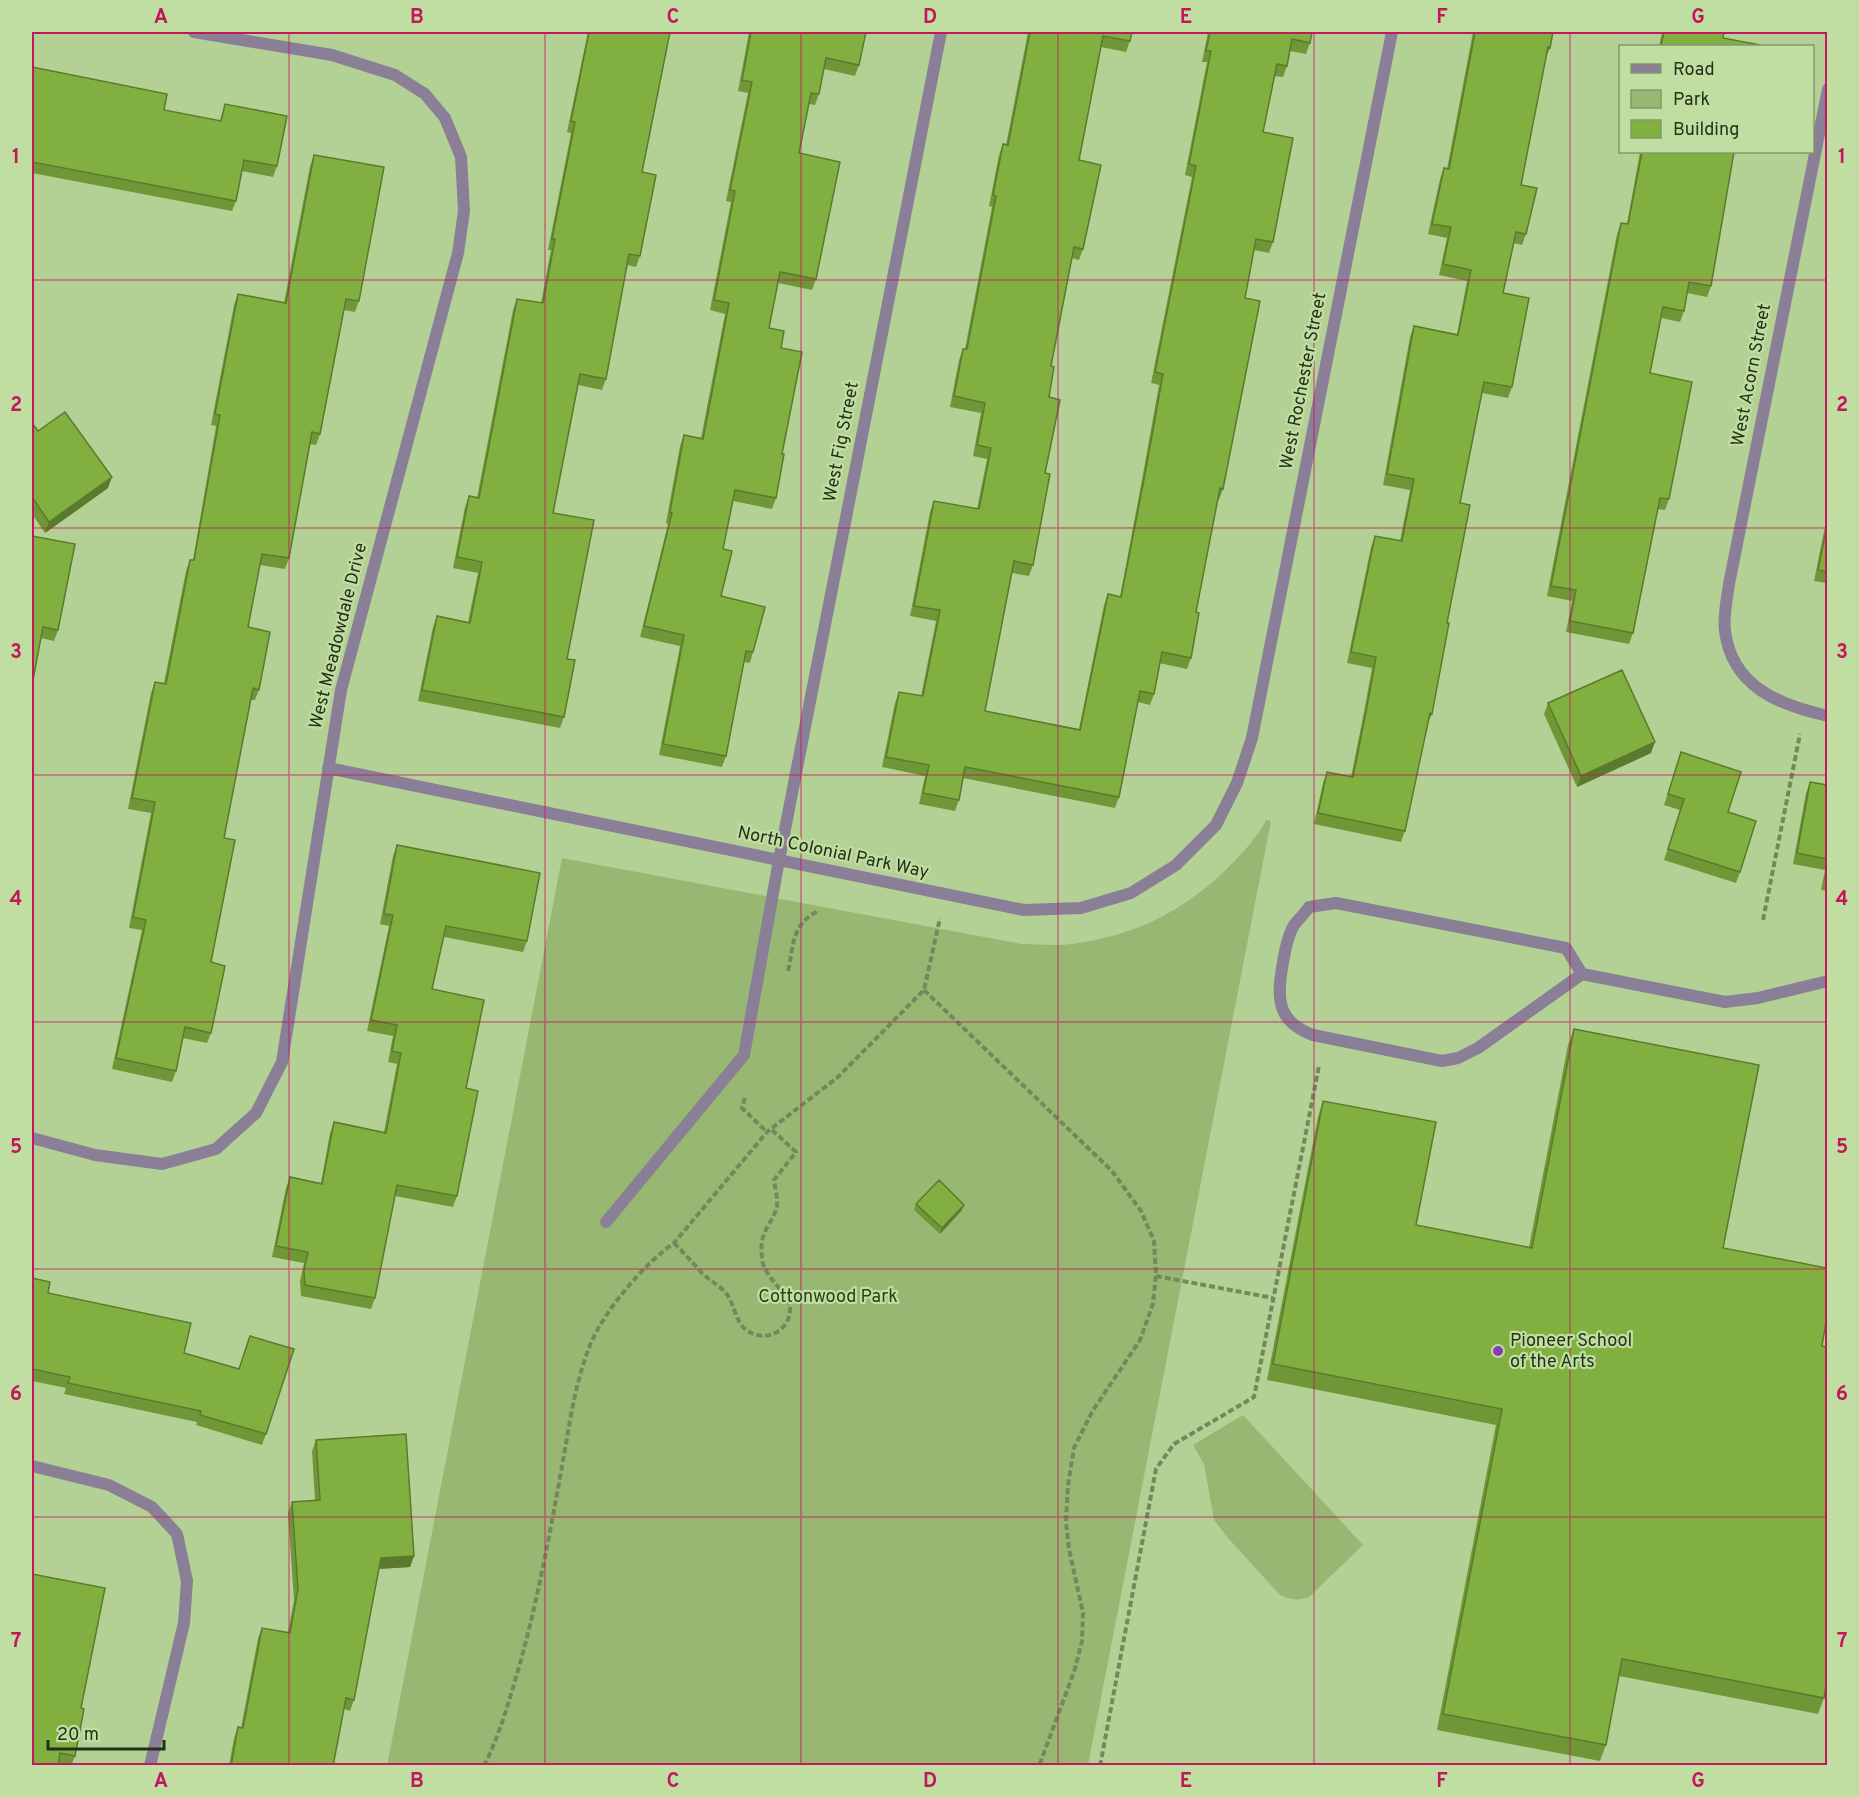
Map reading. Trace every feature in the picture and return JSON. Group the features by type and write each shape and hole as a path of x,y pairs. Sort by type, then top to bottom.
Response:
{"street":[{"name":"West Meadowdale Drive","path":"32,1138 95,1155 162,1164 216,1149 256,1113 282,1062 342,690 458,254 464,211 461,157 445,118 425,94 395,75 332,55 194,32"},
{"name":"West Fig Street","path":"606,1222 744,1055 779,860 941,32"},
{"name":"West Rochester Street","path":"1252,738 1392,32"},
{"name":"West Acorn Street","path":"1804,710 1780,702 1754,687 1737,668 1730,652 1725,629 1729,584 1827,89"},
{"path":"1804,710 1827,716"},
{"name":"North Colonial Park Way","path":"328,768 1024,910 1081,908 1131,892 1176,865 1216,825 1237,783 1252,738"},
{"path":"1582,974 1566,948 1336,903 1310,907 1293,927 1278,990 1285,1016 1297,1029 1313,1035 1442,1061 1458,1058 1478,1048 1582,974 1725,1002 1758,998 1827,981"},
{"path":"32,1466 109,1485 152,1507 177,1534 187,1581 184,1623 150,1766"}],"path":[{"path":"1763,920 1804,710"},
{"path":"484,1766 507,1709 527,1639 542,1578 576,1393 590,1345 609,1310 658,1254 674,1243 771,1130 838,1077 924,990 944,894"},
{"path":"924,990 1112,1171 1141,1211 1154,1241 1156,1276 1153,1304 1140,1340 1092,1412 1074,1448 1068,1485 1066,1522 1069,1549 1083,1613 1082,1641 1074,1672 1040,1766"},
{"path":"1100,1766 1156,1469 1174,1444 1254,1397 1319,1066"},
{"path":"674,1243 703,1274 724,1291 732,1301 744,1328 759,1336 769,1336 778,1333 785,1325 790,1309 788,1300 768,1276 762,1262 761,1248 764,1233 777,1209 774,1180 796,1152 771,1130"},
{"path":"1156,1276 1273,1298"}],"green space":[{"name":"Cottonwood Park","path":"1266,820 1271,821 1088,1765 387,1766 562,858 1022,944 1066,945 1131,930 1183,904 1216,879 1237,859"},
{"path":"1243,1415 1363,1545 1309,1597 1294,1599 1280,1595 1214,1520 1204,1464 1193,1445"}],"building":[{"path":"589,32 670,32 642,172 656,175 640,256 629,254 606,379 580,374 553,513 594,520 567,659 575,660 564,717 422,690 437,616 470,623 482,562 457,557 469,496 479,498 517,299 543,303 555,239 552,239 575,122 571,121"},
{"path":"751,32 866,32 859,65 826,58 819,94 811,93 799,153 840,162 816,279 780,272 769,328 784,331 781,348 802,352 782,454 784,454 776,498 735,490 723,549 732,551 721,596 765,607 753,652 746,651 726,756 663,744 684,635 644,626 672,513 670,512 684,435 703,439 729,303 714,300 735,191 730,190 752,82 742,80"},
{"path":"1030,32 1132,32 1130,41 1103,36 1079,160 1101,165 1083,249 1074,247 1051,366 1054,367 1049,397 1060,400 1045,473 1050,474 1033,565 1014,561 985,711 1080,730 1108,594 1121,597 1145,474 1163,374 1155,372 1196,166 1189,164 1211,51 1206,51 1210,32 1312,32 1310,43 1292,39 1287,66 1277,64 1263,132 1293,138 1273,242 1256,239 1245,298 1260,301 1196,612 1199,613 1191,658 1162,652 1154,694 1140,691 1119,797 965,767 959,800 923,793 929,765 886,757 899,692 923,696 940,610 914,606 934,501 979,509 991,448 977,445 985,403 954,396 963,349 967,349 996,196 993,195 1003,144 1008,145"},
{"path":"1475,32 1553,32 1550,48 1548,47 1521,185 1537,188 1526,234 1516,232 1503,293 1529,298 1512,387 1484,382 1460,503 1470,505 1432,714 1430,713 1405,831 1318,813 1327,772 1353,777 1376,657 1351,652 1375,536 1402,541 1414,479 1387,474 1414,326 1458,335 1471,270 1443,264 1451,227 1432,224 1444,168 1449,169"},
{"path":"1664,32 1724,32 1723,38 1760,45 1661,45"},
{"path":"32,67 167,94 164,110 221,121 225,104 287,116 277,166 244,160 236,201 32,162"},
{"path":"1642,153 1734,153 1711,286 1689,282 1684,311 1663,307 1650,373 1692,382 1669,499 1660,498 1633,633 1570,621 1576,590 1551,586 1621,223 1628,224"},
{"path":"314,155 384,167 359,301 346,299 320,434 312,432 289,558 262,554 248,627 270,632 259,690 253,688 224,838 235,840 211,962 225,966 211,1033 185,1027 176,1071 116,1058 146,920 133,917 155,802 132,798 155,682 166,684 190,560 194,560 220,415 215,414 238,294 286,303"},
{"path":"65,412 112,477 49,522 32,497 32,423 38,431"},
{"path":"1827,525 1827,572 1818,570"},
{"path":"32,536 75,544 58,630 43,627 32,685"},
{"path":"1622,670 1655,742 1581,776 1548,703"},
{"path":"1681,752 1741,772 1728,812 1756,821 1740,872 1668,849 1684,799 1668,794"},
{"path":"1810,782 1827,785 1827,859 1797,853"},
{"path":"397,845 540,873 527,941 446,926 432,989 484,1000 466,1088 478,1091 457,1196 397,1185 375,1298 305,1285 304,1270 308,1252 276,1246 290,1177 322,1184 334,1122 386,1133 401,1053 392,1051 397,1025 371,1020 393,915 384,914"},
{"path":"1574,1029 1759,1065 1723,1248 1827,1268 1827,1316 1822,1346 1827,1347 1827,1679 1824,1698 1622,1659 1606,1745 1443,1714 1502,1409 1273,1364 1323,1101 1436,1122 1416,1225 1532,1248"},
{"path":"939,1180 964,1205 942,1228 916,1204"},
{"path":"32,1278 50,1282 48,1293 191,1323 184,1353 239,1369 250,1336 294,1349 266,1434 200,1415 201,1411 68,1383 70,1377 32,1369"},
{"path":"406,1434 414,1556 381,1558 354,1700 346,1698 333,1766 231,1766 238,1727 243,1728 262,1628 290,1633 298,1589 292,1502 320,1500 316,1440"},
{"path":"32,1574 105,1588 81,1708 84,1709 75,1756 60,1753 58,1766 32,1766"}],"place":[{"name":"Pioneer School of the Arts","path":"1498,1351"}]}
